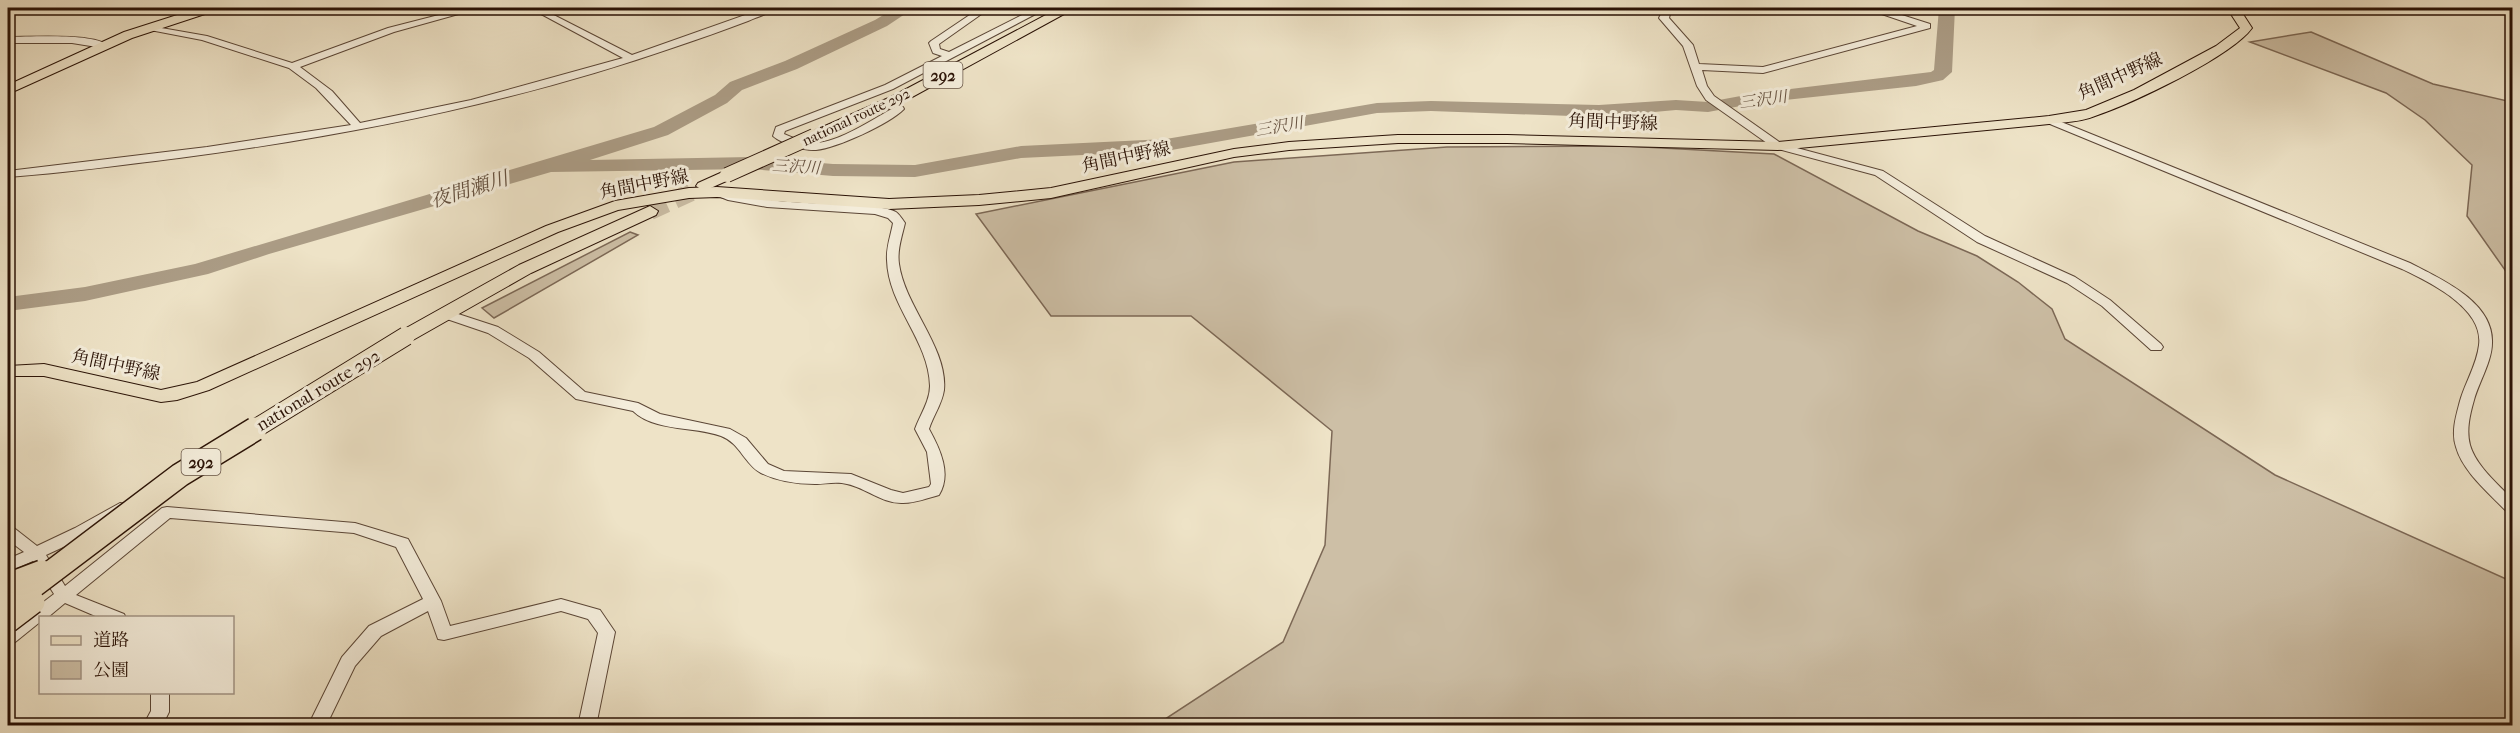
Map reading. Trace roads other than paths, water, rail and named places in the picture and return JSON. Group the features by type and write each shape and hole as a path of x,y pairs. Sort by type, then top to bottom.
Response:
{"highway":[{"name":"national route 292","path":"711,189 727,175 898,99 1068,8"},
{"name":"national route 292","path":"8,605 180,476 265,422 406,336 525,269 650,211"},
{"name":"292","path":"8,621 265,422"},
{"name":"292","path":"8,585 62,565"}],"main road":[{"path":"8,90 103,45 210,8"},
{"name":"角間中野線","path":"8,371 44,370 161,396 177,394 203,386 552,228 615,207 711,189 878,203 979,200 1051,193 1234,153 1289,146 1398,139 1779,146 2049,120 2089,114 2139,93 2220,49 2239,36 2246,28 2233,8"}],"street":[{"path":"292,66 391,30 475,8"},
{"path":"534,8 631,58"},
{"path":"8,174 117,163 358,127 537,87 693,39 772,8"},
{"path":"951,56 936,51 934,43 985,8"},
{"path":"899,109 866,127 829,143 813,147 778,136 780,129 803,118 889,87 1042,8"},
{"path":"1681,8 1666,12 1664,18 1688,45 1702,86 1710,98 1779,146 1880,173 1981,239 2071,280 2106,303 2156,347"},
{"path":"1695,67 1763,70 1927,26 1873,8"},
{"path":"153,28 204,38 292,66 308,74 335,99 358,127"},
{"path":"8,40 72,40 103,45"},
{"path":"2049,120 2406,266 2440,284 2465,303 2483,323 2488,334 2459,432 2463,450 2512,508"},
{"path":"446,314 493,330 534,355 581,396 638,407 645,414 657,418 725,432 741,441 764,468 783,476 814,479 834,477 851,480 888,495 903,498 934,491 938,484 934,452 922,429 924,420 936,399 936,376 903,300 894,271 892,261 899,223 892,215 875,211 758,202 724,197 711,189"},
{"path":"8,566 81,532 117,510 220,438"},
{"path":"8,638 167,512 355,528 402,543 433,602 444,634 561,605 594,614 607,632 587,726"},
{"path":"8,532 36,553 63,596 113,616"},
{"path":"317,726 348,662 375,631 433,602"},
{"path":"152,726 160,712 160,694"}],"waterway":[{"name":"夜間瀬川","path":"550,166 661,131 721,99 736,86 791,65 881,23 906,8"},
{"name":"三沢川","path":"550,166 751,163 833,170 915,171 1021,152 1166,145 1377,108 1431,106 1599,111 1676,105 1708,107 1757,98 1916,81 1937,76 1943,72 1947,8"},
{"name":"夜間瀬川","path":"8,304 85,294 200,269 261,249 550,166"}],"tunnel":[{"path":"650,211 694,191"}]}
